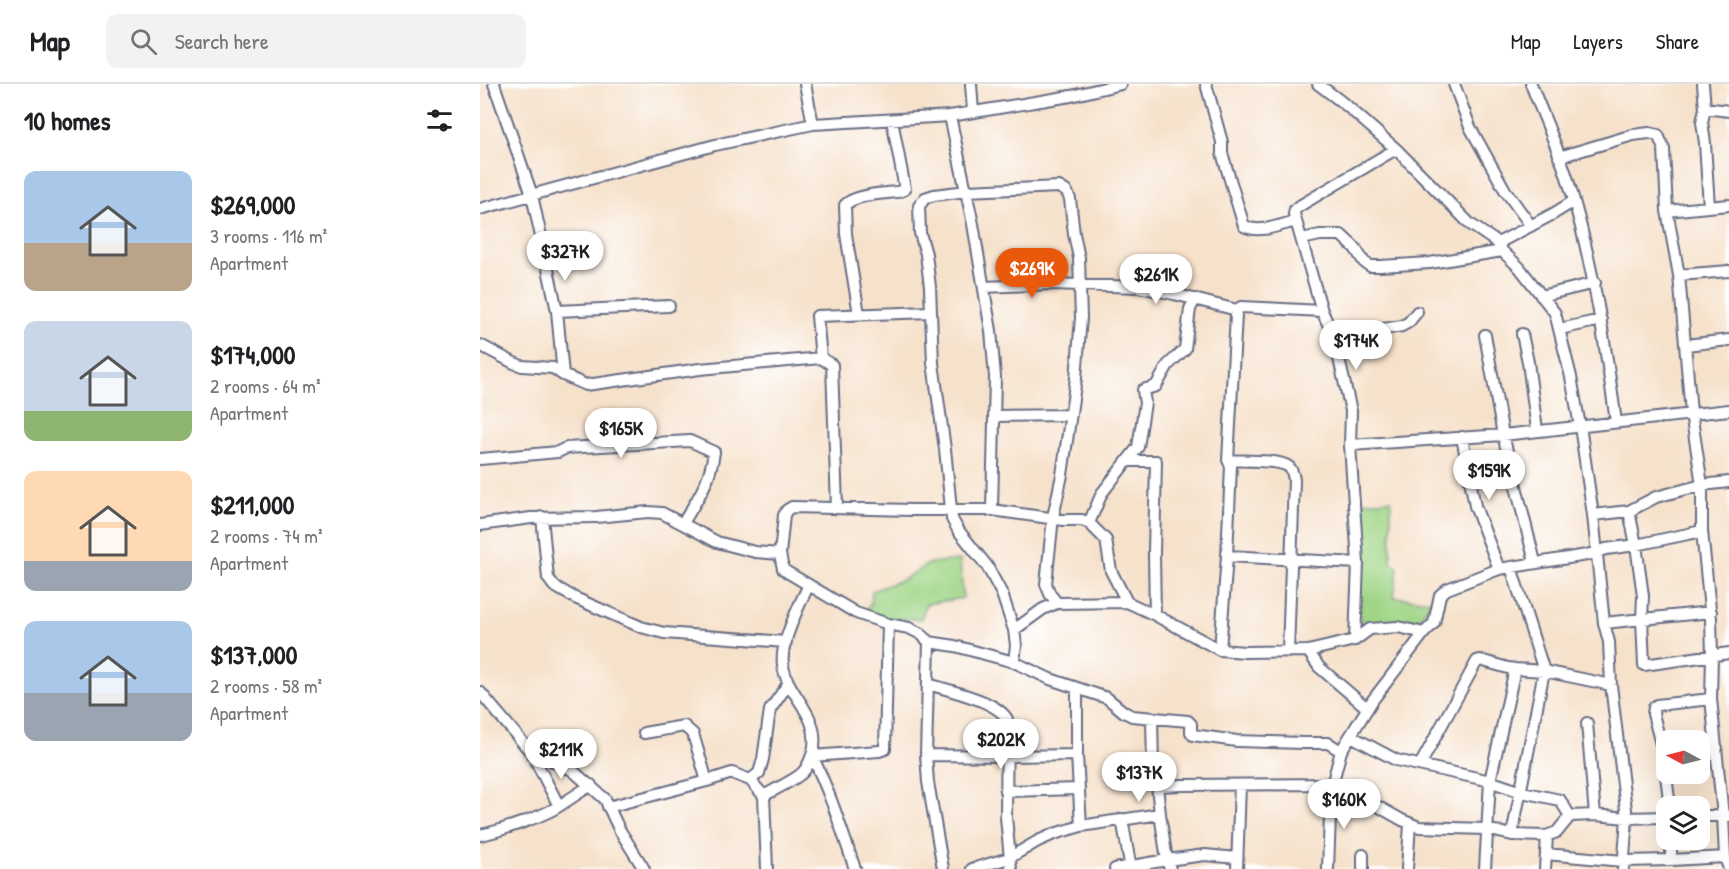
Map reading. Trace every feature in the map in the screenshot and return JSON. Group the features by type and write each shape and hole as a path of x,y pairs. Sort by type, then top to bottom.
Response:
{"street":[{"path":"494,84 532,195 557,311 563,375"},
{"path":"804,84 813,124"},
{"path":"970,84 973,112"},
{"path":"1206,84 1222,142 1222,153 1244,225 1250,230 1296,221"},
{"path":"1318,84 1396,149 1470,224 1500,247 1555,313 1580,426 1593,516 1604,623 1609,642 1611,685 1627,818 1623,865"},
{"path":"1454,84 1470,127 1505,190 1531,226"},
{"path":"1531,84 1574,201 1595,283 1616,422"},
{"path":"1703,84 1705,108 1702,122 1706,143 1709,207"},
{"path":"480,209 715,145 813,124 950,116 1071,96 1115,85"},
{"path":"1705,108 1729,111"},
{"path":"950,116 967,191 993,354 995,416 992,510"},
{"path":"859,314 846,234 845,205 849,200 905,189 892,120"},
{"path":"1546,854 1623,865 1671,860 1727,864 1726,816 1711,699 1711,612 1702,531 1702,485 1691,414 1679,275 1667,211 1664,148 1658,135 1649,133 1633,135 1558,157"},
{"path":"1355,640 1358,563 1350,445 1351,411 1334,337 1322,311 1296,221 1295,209 1396,149"},
{"path":"1014,662 1016,645 1014,630 1002,594 987,566 957,530 952,519 933,363 926,254 920,233 919,206 925,198 934,195 1050,186 1059,187 1067,192 1071,199 1079,258 1081,318 1076,378 1062,475 1053,518 1046,584 1057,603"},
{"path":"1302,239 1320,234 1341,235 1370,266 1430,263 1500,247 1574,201"},
{"path":"1667,211 1729,206"},
{"path":"1679,275 1729,271"},
{"path":"1541,296 1595,283"},
{"path":"984,287 1052,284 1138,287 1237,310 1242,307 1322,311"},
{"path":"1089,523 1102,493 1135,452 1139,443 1145,403 1143,390 1156,386 1168,365 1185,349 1190,309 1195,299"},
{"path":"557,311 669,306"},
{"path":"1220,650 1227,556 1231,466 1228,460 1237,310"},
{"path":"821,358 816,316 931,312"},
{"path":"1334,337 1402,326 1410,322 1417,312"},
{"path":"1560,329 1601,320"},
{"path":"1522,334 1537,430"},
{"path":"1485,335 1503,435 1535,562"},
{"path":"1686,345 1729,340"},
{"path":"480,345 514,363 522,366 547,366 586,385 700,369 821,358 832,365 837,508"},
{"path":"1350,445 1503,435 1729,410"},
{"path":"995,416 1071,415"},
{"path":"1462,437 1475,506 1499,569"},
{"path":"480,459 558,452 566,448 690,441 714,452 712,468 706,484 683,523"},
{"path":"1228,460 1275,462 1287,465 1292,471 1294,480 1288,652"},
{"path":"1127,461 1156,461 1155,615"},
{"path":"1593,516 1629,511 1656,497 1702,485 1729,482"},
{"path":"1127,602 1111,571 1106,540 1089,523 1082,520 1064,520 992,510 792,507 784,515 780,554 783,569 856,613 888,624 909,628 921,634 929,642 955,646 1014,662 1050,679 1107,698 1132,716 1188,721 1193,735 1237,741 1328,743 1341,751"},
{"path":"1629,511 1643,596 1644,665 1729,653"},
{"path":"480,525 542,517 604,517 648,512 662,513 717,542 755,552 780,554"},
{"path":"542,517 548,578 554,586 575,598 640,627 664,633 786,642"},
{"path":"1328,869 1331,787 1341,751 1366,708 1434,622 1440,595 1447,589 1499,569 1702,531"},
{"path":"1227,556 1358,563"},
{"path":"1511,567 1544,671 1512,835"},
{"path":"764,796 803,773 812,756 816,739 812,721 788,684 782,654 809,585"},
{"path":"1014,630 1043,609 1057,603 1127,602 1220,650 1308,651 1355,640 1370,629 1388,627 1424,633"},
{"path":"1604,623 1711,612"},
{"path":"812,756 879,752 885,749 888,624"},
{"path":"929,642 926,755 943,869"},
{"path":"1308,651 1319,667 1366,708"},
{"path":"1420,765 1477,661 1508,668 1544,671 1611,685"},
{"path":"1485,869 1490,781 1515,669"},
{"path":"750,780 759,773 763,759 770,710 788,684"},
{"path":"928,684 964,694 999,708 1007,719 1005,791 1010,863"},
{"path":"1077,688 1077,755 1082,826"},
{"path":"480,692 530,750 559,806"},
{"path":"1658,730 1653,714 1654,707 1657,705 1711,699"},
{"path":"1152,718 1152,748 1169,864"},
{"path":"1587,723 1595,815"},
{"path":"644,733 684,726 693,734 707,781"},
{"path":"1351,736 1396,760 1490,781 1522,792 1560,800 1570,816"},
{"path":"1710,748 1717,748"},
{"path":"530,750 572,770 605,799 619,829 644,869"},
{"path":"926,755 1077,755"},
{"path":"812,756 822,774 855,869"},
{"path":"608,807 732,773 750,780 764,796 767,869"},
{"path":"480,835 520,823 559,806 591,785"},
{"path":"1115,869 1169,864 1205,855 1237,863 1240,785"},
{"path":"1157,786 1331,787 1363,798 1419,827 1486,830 1512,835 1547,836 1557,832 1570,816 1656,817"},
{"path":"1005,791 1079,789"},
{"path":"972,869 1010,863 1046,837 1082,826 1160,814"},
{"path":"1710,816 1726,816"},
{"path":"1122,819 1131,867"},
{"path":"1407,869 1410,824"},
{"path":"1545,869 1547,836"},
{"path":"1671,850 1671,860"},
{"path":"1363,855 1364,869"}],"green space":[{"path":"1391,500 1391,563 1398,566 1394,597 1432,601 1419,619 1360,630 1359,502"},
{"path":"960,560 963,598 926,604 921,619 881,619 866,611 871,602 872,591 904,579 930,563"}]}
